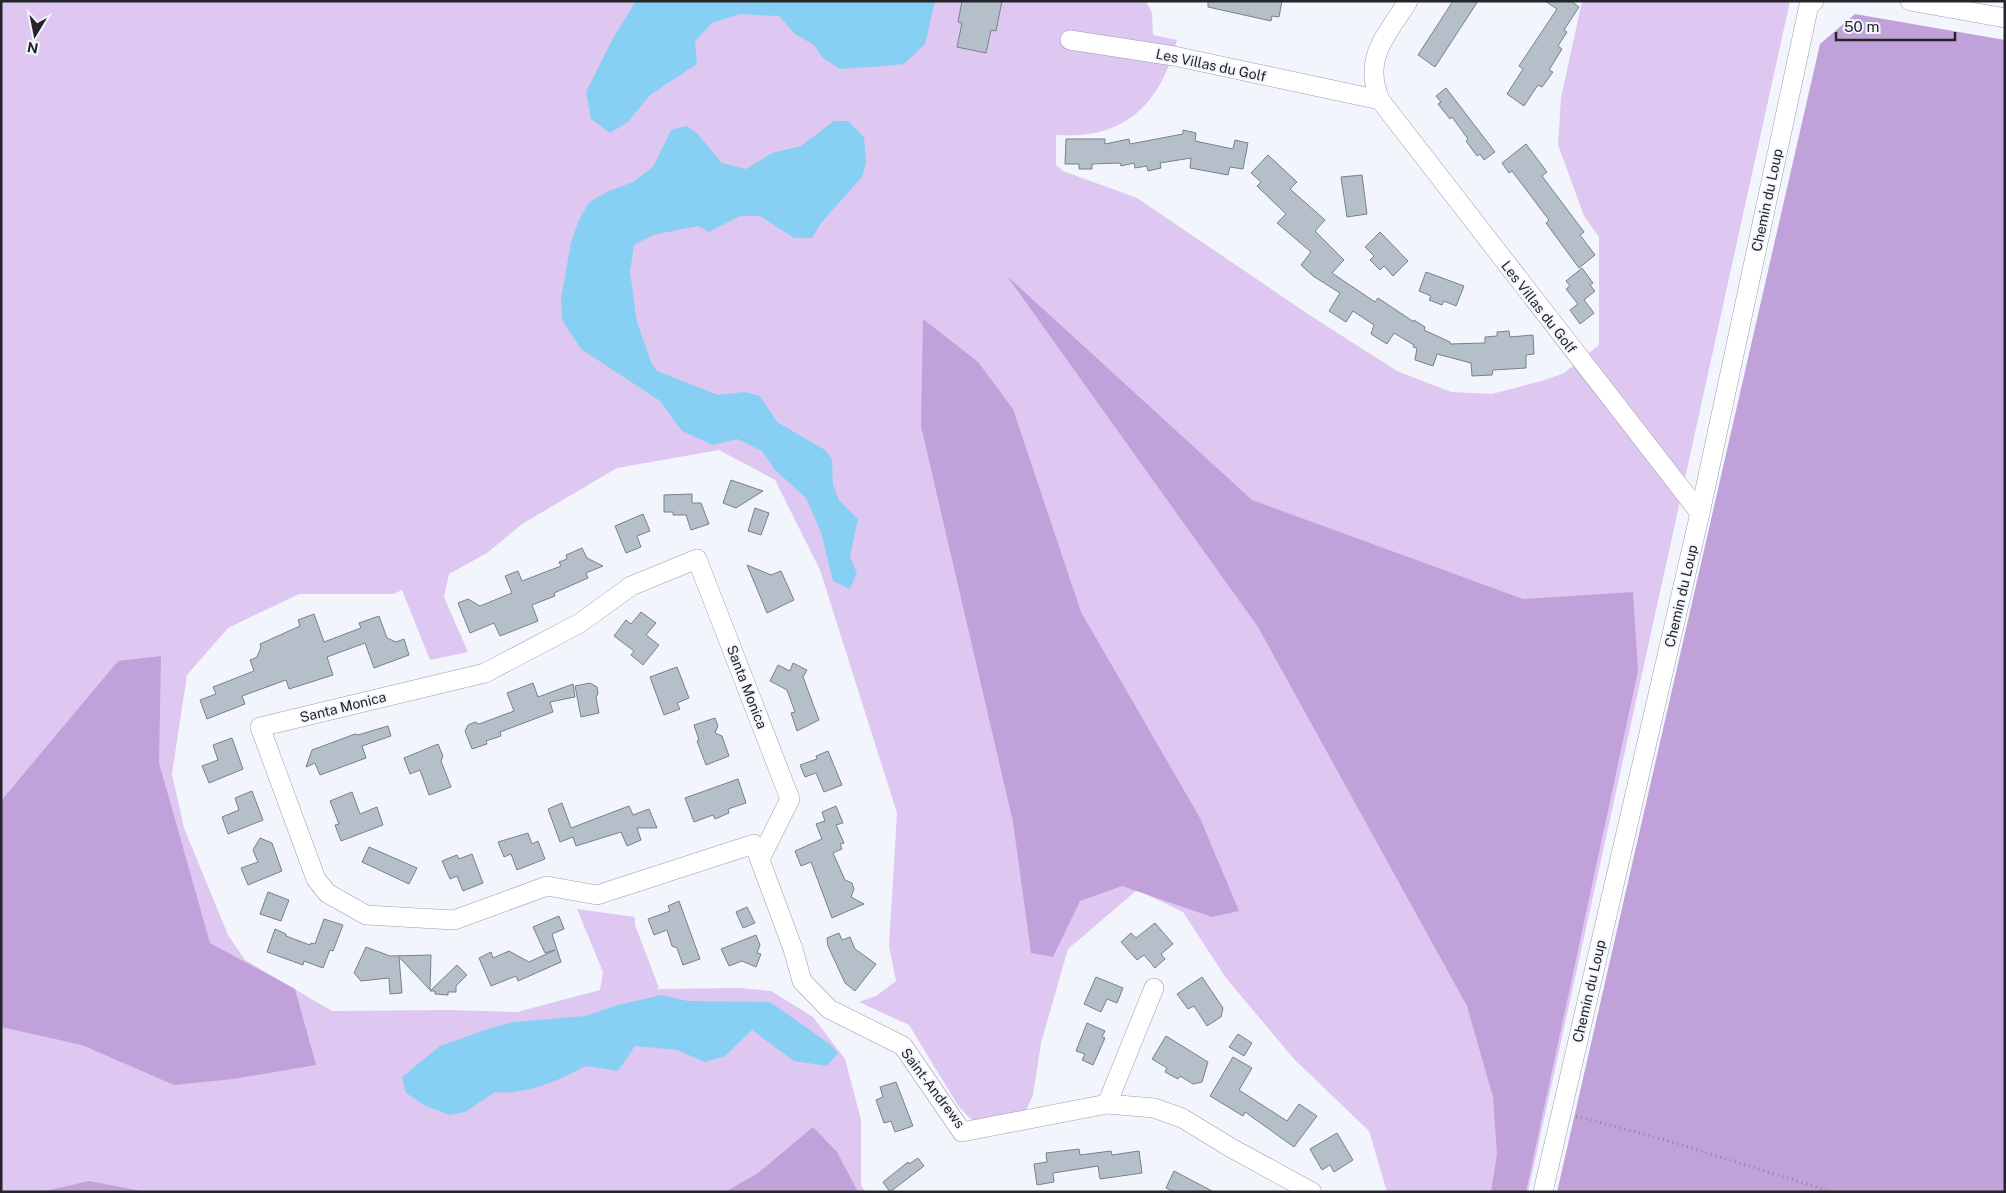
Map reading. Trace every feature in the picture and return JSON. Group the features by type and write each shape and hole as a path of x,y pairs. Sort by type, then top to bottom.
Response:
{"street":[{"name":"Les Villas du Golf","path":"1408,1 1374,56 1373,79 1380,100 1700,513"},
{"name":"Chemin du Loup","path":"1543,1192 1700,513 1809,5 1814,1"},
{"path":"1910,1 2005,18"},
{"name":"Les Villas du Golf","path":"1070,40 1174,56 1380,100"},
{"name":"Santa Monica","path":"697,559 790,799 756,852 597,895 547,886 454,920 366,915 327,893 316,879 260,727 485,673 580,623 630,586 697,559"},
{"name":"Saint-Andrews","path":"756,852 794,949 802,981 829,1009 903,1046 962,1132 1107,1104 1154,1108 1182,1118 1233,1149 1312,1192"},
{"path":"1107,1104 1154,988"}],"path":[{"path":"1561,1112 1662,1138 1832,1192"}],"shaded area":[{"path":"1,1 1146,1 1152,13 1153,35 1177,40 1161,83 1150,100 1120,124 1102,131 1080,135 1056,135 1056,165 1063,171 1137,198 1311,316 1397,371 1451,392 1492,394 1564,373 1599,345 1599,237 1584,216 1558,145 1561,98 1582,1 1790,1 1528,1192 1387,1192 1369,1131 1294,1059 1226,978 1183,912 1137,890 1068,949 1041,1043 1033,1095 1024,1115 973,1121 959,1107 909,1025 859,1002 876,996 896,981 889,946 897,813 820,570 775,480 719,450 617,468 522,524 487,553 449,574 444,597 468,652 430,660 402,590 393,594 299,594 228,628 187,675 172,774 184,828 228,935 245,960 332,1011 448,1010 517,1012 600,990 603,972 577,909 635,917 635,925 659,988 655,989 739,988 771,991 813,1017 845,1059 861,1120 861,1186 866,1192 1,1192"},
{"path":"1855,14 2005,40 2005,1192 1557,1192 1820,44"},
{"path":"1007,276 1252,500 1523,599 1633,592 1638,671 1526,1192 1491,1192 1497,1154 1493,1097 1467,1006 1258,627"},
{"path":"923,319 978,362 1013,409 1081,612 1200,818 1239,911 1212,917 1122,886 1080,901 1053,957 1031,953 1013,822 921,426"},
{"path":"161,656 159,763 210,943 295,989 316,1065 233,1079 174,1085 82,1045 1,1027 1,801 118,661"},
{"path":"813,1127 837,1152 858,1192 725,1192 758,1173"},
{"path":"89,1181 147,1192 41,1192"}],"water":[{"path":"636,1 935,1 925,44 904,64 885,66 840,69 823,58 814,45 795,34 779,16 740,14 712,23 695,41 697,64 650,95 628,122 610,133 591,119 586,92 612,40"},
{"path":"834,121 848,121 864,137 866,163 862,177 821,223 812,238 794,238 760,216 740,216 709,232 698,226 653,235 634,245 630,272 637,322 651,362 657,371 718,395 744,392 760,396 777,422 825,450 832,459 833,485 839,500 858,519 850,557 857,573 850,589 833,581 821,532 806,498 775,470 762,451 737,439 713,445 682,431 660,401 581,349 562,320 561,299 571,242 579,220 589,202 609,191 633,182 653,167 671,130 686,126 696,132 722,163 746,169 772,153 801,146"},
{"path":"661,995 688,1001 770,1002 831,1045 838,1053 827,1066 794,1061 752,1030 725,1056 705,1062 677,1050 635,1046 618,1071 585,1066 542,1086 518,1091 495,1092 465,1112 449,1115 424,1105 406,1093 402,1077 440,1046 513,1022 586,1016 614,1006"}],"building":[{"path":"962,1 1002,1 996,31 991,30 986,53 957,47 962,23 958,22"},
{"path":"1208,1 1282,1 1279,17 1272,16 1271,21 1208,7"},
{"path":"1453,1 1478,1 1435,67 1418,55"},
{"path":"1545,1 1571,1 1579,7 1564,30 1567,32 1558,46 1562,49 1549,70 1553,72 1542,87 1538,85 1524,106 1507,94 1523,69 1519,66 1557,9"},
{"path":"1446,88 1495,152 1484,160 1480,154 1477,156 1466,141 1468,139 1452,117 1450,119 1438,104 1441,102 1436,96"},
{"path":"1183,130 1196,133 1195,141 1233,149 1235,140 1248,143 1243,169 1230,167 1228,175 1190,168 1191,158 1160,163 1161,168 1148,171 1147,166 1135,168 1134,163 1121,166 1120,163 1092,164 1092,169 1079,169 1079,164 1065,164 1066,139 1105,139 1105,144 1129,139 1130,144 1183,134"},
{"path":"1526,144 1547,172 1542,176 1584,232 1580,235 1595,255 1579,268 1546,223 1549,220 1512,171 1509,173 1502,163"},
{"path":"1268,155 1297,182 1290,189 1325,220 1315,231 1344,260 1332,273 1375,302 1378,298 1414,322 1414,320 1425,327 1424,330 1450,342 1450,344 1485,343 1485,337 1497,336 1497,332 1509,331 1510,337 1533,335 1534,354 1526,355 1526,368 1493,370 1492,375 1472,376 1471,363 1437,354 1433,366 1415,360 1417,348 1394,333 1387,344 1371,334 1374,325 1353,311 1346,322 1329,311 1340,293 1313,276 1301,265 1311,252 1277,223 1286,214 1257,186 1261,182 1251,173"},
{"path":"1362,175 1367,214 1347,217 1341,177"},
{"path":"1380,232 1408,261 1393,276 1384,266 1380,270 1370,260 1374,256 1365,247"},
{"path":"1582,268 1593,283 1590,285 1595,291 1584,300 1594,313 1580,324 1570,310 1578,304 1566,289 1570,286 1566,281"},
{"path":"1426,272 1464,286 1456,306 1444,301 1442,305 1429,300 1431,296 1419,291"},
{"path":"731,480 763,491 736,508 723,503"},
{"path":"692,494 692,503 701,503 709,524 691,530 686,515 673,515 673,512 664,512 664,495"},
{"path":"755,508 769,513 761,535 748,531"},
{"path":"643,514 650,531 637,536 641,547 626,553 615,526"},
{"path":"582,548 587,558 603,566 586,573 588,578 554,593 555,596 532,605 538,621 500,636 494,623 470,633 458,603 468,599 480,606 512,593 505,576 518,571 522,581 561,566 559,562 567,559 566,555"},
{"path":"747,565 771,575 781,571 794,600 767,613"},
{"path":"641,612 656,623 646,635 659,645 643,665 631,655 634,651 614,636 626,620 631,624"},
{"path":"314,614 324,642 361,628 359,623 379,616 387,638 396,642 404,639 409,655 374,668 365,643 327,657 333,675 289,689 286,680 242,696 245,704 207,719 200,700 216,694 213,687 254,671 250,660 257,657 261,647 260,644 300,626 298,620"},
{"path":"793,663 807,670 803,677 819,720 797,731 791,713 795,712 787,690 770,681 778,665 790,671"},
{"path":"677,667 689,698 677,703 680,709 664,715 650,677"},
{"path":"533,683 538,697 573,684 575,697 550,702 553,712 500,732 501,736 486,741 487,744 472,749 465,731 468,725 475,722 479,724 514,711 507,693"},
{"path":"590,683 597,687 598,694 596,697 599,713 581,717 575,686"},
{"path":"715,718 718,726 715,733 722,736 729,756 706,765 697,741 699,740 694,725"},
{"path":"388,726 391,736 362,746 366,758 320,775 315,763 306,767 312,750 355,734 358,735"},
{"path":"232,738 243,769 209,783 202,766 218,760 213,745"},
{"path":"438,744 443,756 441,761 451,787 429,795 420,770 410,774 404,758"},
{"path":"828,751 842,785 824,792 816,773 805,777 800,765 817,759 816,756"},
{"path":"738,779 746,803 728,809 729,813 715,819 713,815 694,822 685,798"},
{"path":"252,791 263,820 228,834 222,817 239,810 235,798"},
{"path":"352,792 360,814 377,807 383,825 341,841 335,825 339,824 330,801"},
{"path":"562,803 571,828 629,806 633,815 649,809 657,828 637,828 641,840 627,846 621,832 576,846 573,837 560,842 548,809"},
{"path":"836,806 843,823 836,825 844,843 840,844 842,849 833,853 845,880 852,883 854,889 851,897 864,904 832,918 811,862 801,866 795,851 822,839 816,824 825,821 822,812"},
{"path":"528,833 532,844 538,841 545,859 517,870 511,854 504,857 498,842"},
{"path":"260,838 272,843 282,871 248,885 241,868 258,862 253,850"},
{"path":"369,847 417,868 409,884 362,862"},
{"path":"472,854 483,883 463,891 457,876 450,879 442,861 457,855 459,859"},
{"path":"268,892 289,900 281,921 260,914"},
{"path":"679,901 700,959 683,965 677,948 672,946 667,930 654,935 648,919 670,911 668,906"},
{"path":"747,907 755,923 743,928 736,912"},
{"path":"559,916 564,929 552,934 561,962 518,981 516,976 491,986 479,958 491,952 493,958 509,951 529,962 555,950 545,953 533,927"},
{"path":"324,919 343,925 333,951 330,950 323,968 304,961 303,965 267,952 275,929 286,934 286,936 310,945 311,943 315,944"},
{"path":"1155,923 1173,944 1161,954 1165,959 1155,968 1144,955 1137,960 1121,942 1131,933 1136,938"},
{"path":"839,933 842,940 850,937 855,949 876,964 855,991 845,983 828,946 827,938"},
{"path":"756,935 760,945 757,953 761,954 756,967 742,961 729,966 721,949"},
{"path":"366,947 390,956 431,955 430,990 399,957 402,993 390,994 389,978 361,981 354,973"},
{"path":"457,965 467,975 456,986 456,992 448,992 448,995 435,994 435,991 430,991"},
{"path":"1096,977 1123,988 1117,1003 1107,999 1101,1012 1084,1004"},
{"path":"1202,977 1223,1008 1221,1017 1207,1026 1194,1006 1188,1009 1177,994"},
{"path":"1087,1023 1105,1031 1102,1037 1105,1038 1093,1065 1082,1060 1085,1054 1076,1051"},
{"path":"1238,1034 1252,1043 1244,1056 1229,1047"},
{"path":"1166,1036 1208,1062 1202,1082 1193,1084 1180,1076 1178,1079 1165,1072 1167,1068 1152,1059"},
{"path":"1233,1057 1252,1068 1239,1090 1287,1121 1299,1104 1317,1116 1294,1147 1245,1112 1243,1116 1210,1096"},
{"path":"896,1082 913,1126 895,1132 891,1121 884,1123 876,1100 883,1097 880,1087"},
{"path":"1337,1133 1353,1160 1334,1172 1330,1165 1322,1170 1310,1149"},
{"path":"1079,1149 1080,1155 1111,1151 1112,1155 1139,1151 1142,1173 1100,1179 1098,1166 1053,1173 1054,1182 1037,1185 1034,1164 1047,1162 1046,1153"},
{"path":"918,1158 924,1166 890,1192 883,1182 908,1162 909,1164"},
{"path":"1174,1171 1214,1192 1174,1192 1166,1188"}]}
